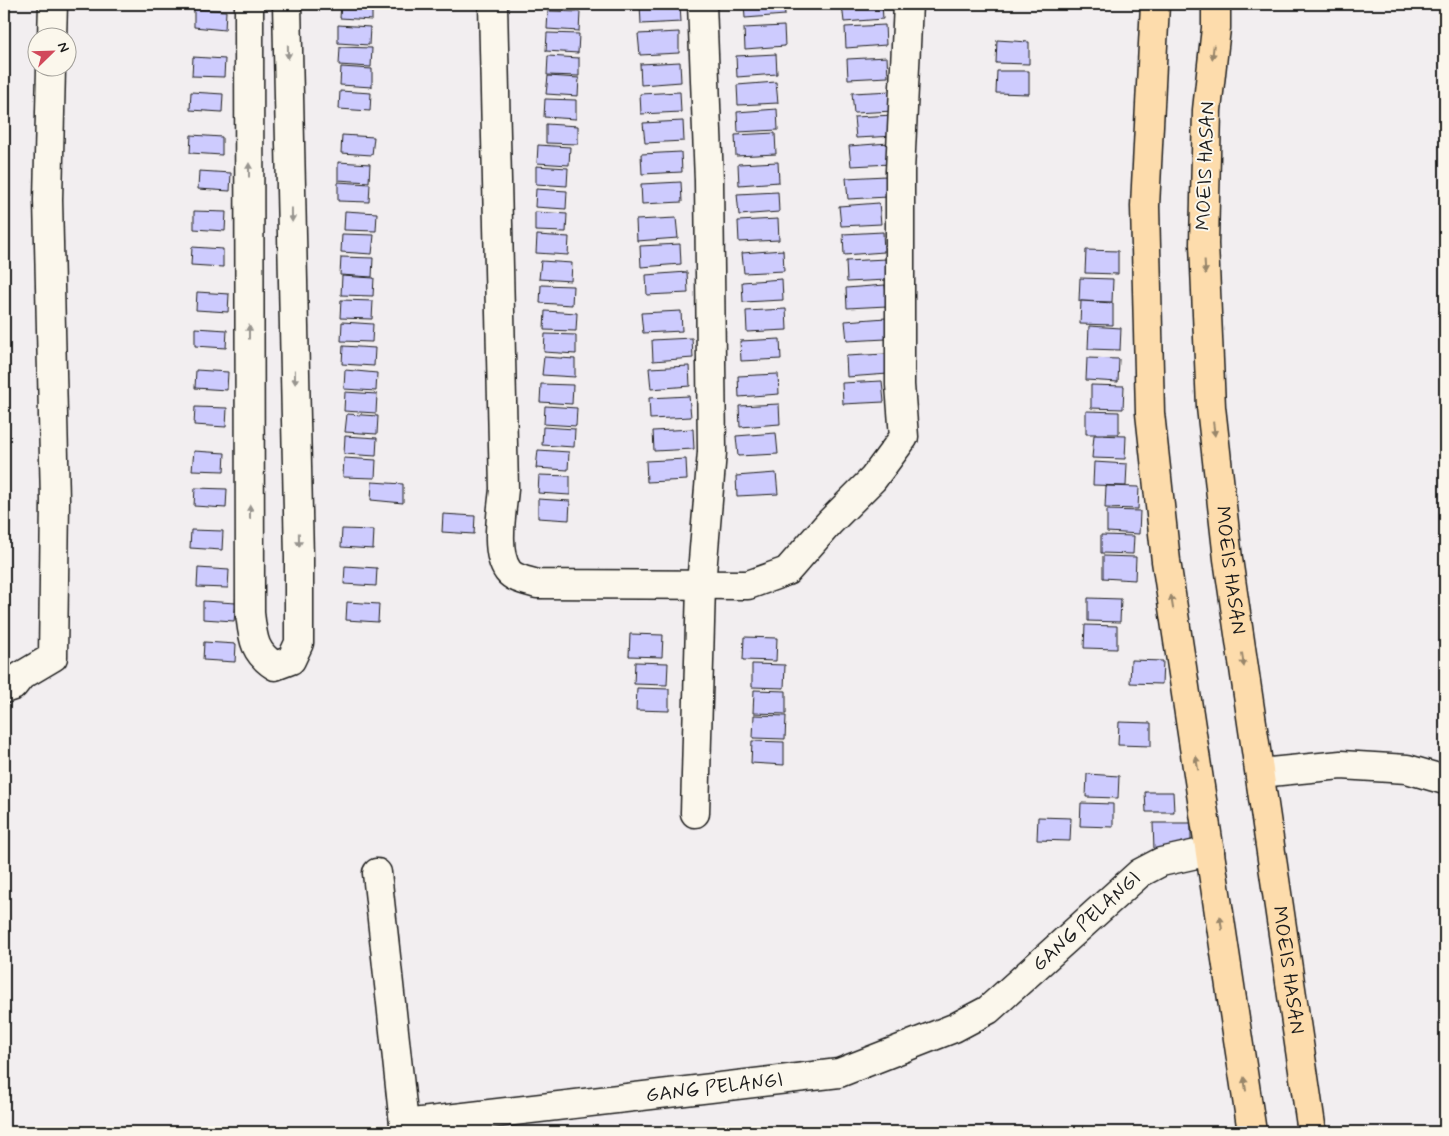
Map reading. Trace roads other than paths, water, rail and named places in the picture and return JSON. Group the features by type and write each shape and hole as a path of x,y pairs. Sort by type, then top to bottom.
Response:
{"main road":[{"path":"1155,4 1145,206 1150,413 1166,561 1252,1132"},
{"name":"MOEIS HASAN","path":"1216,4 1216,28 1207,110 1204,244 1211,407 1228,559 1312,1132"}],"street":[{"path":"52,28 53,4"},
{"path":"249,4 250,614 253,640 262,658 275,666 291,660 299,643 299,548 287,4"},
{"path":"493,4 504,489 500,545 508,571 519,578 537,584 701,585 748,585 787,571 830,522 873,479 904,436 900,385 900,170 908,4"},
{"path":"695,813 701,585 712,452 710,181 702,4"},
{"path":"4,689 13,686 22,676 53,657 55,501 48,200 51,78"},
{"path":"1260,773 1341,765 1407,769 1445,780"},
{"name":"GANG PELANGI","path":"377,873 404,1124 839,1072 954,1028 988,1010 1140,873 1161,862 1210,851"}]}
